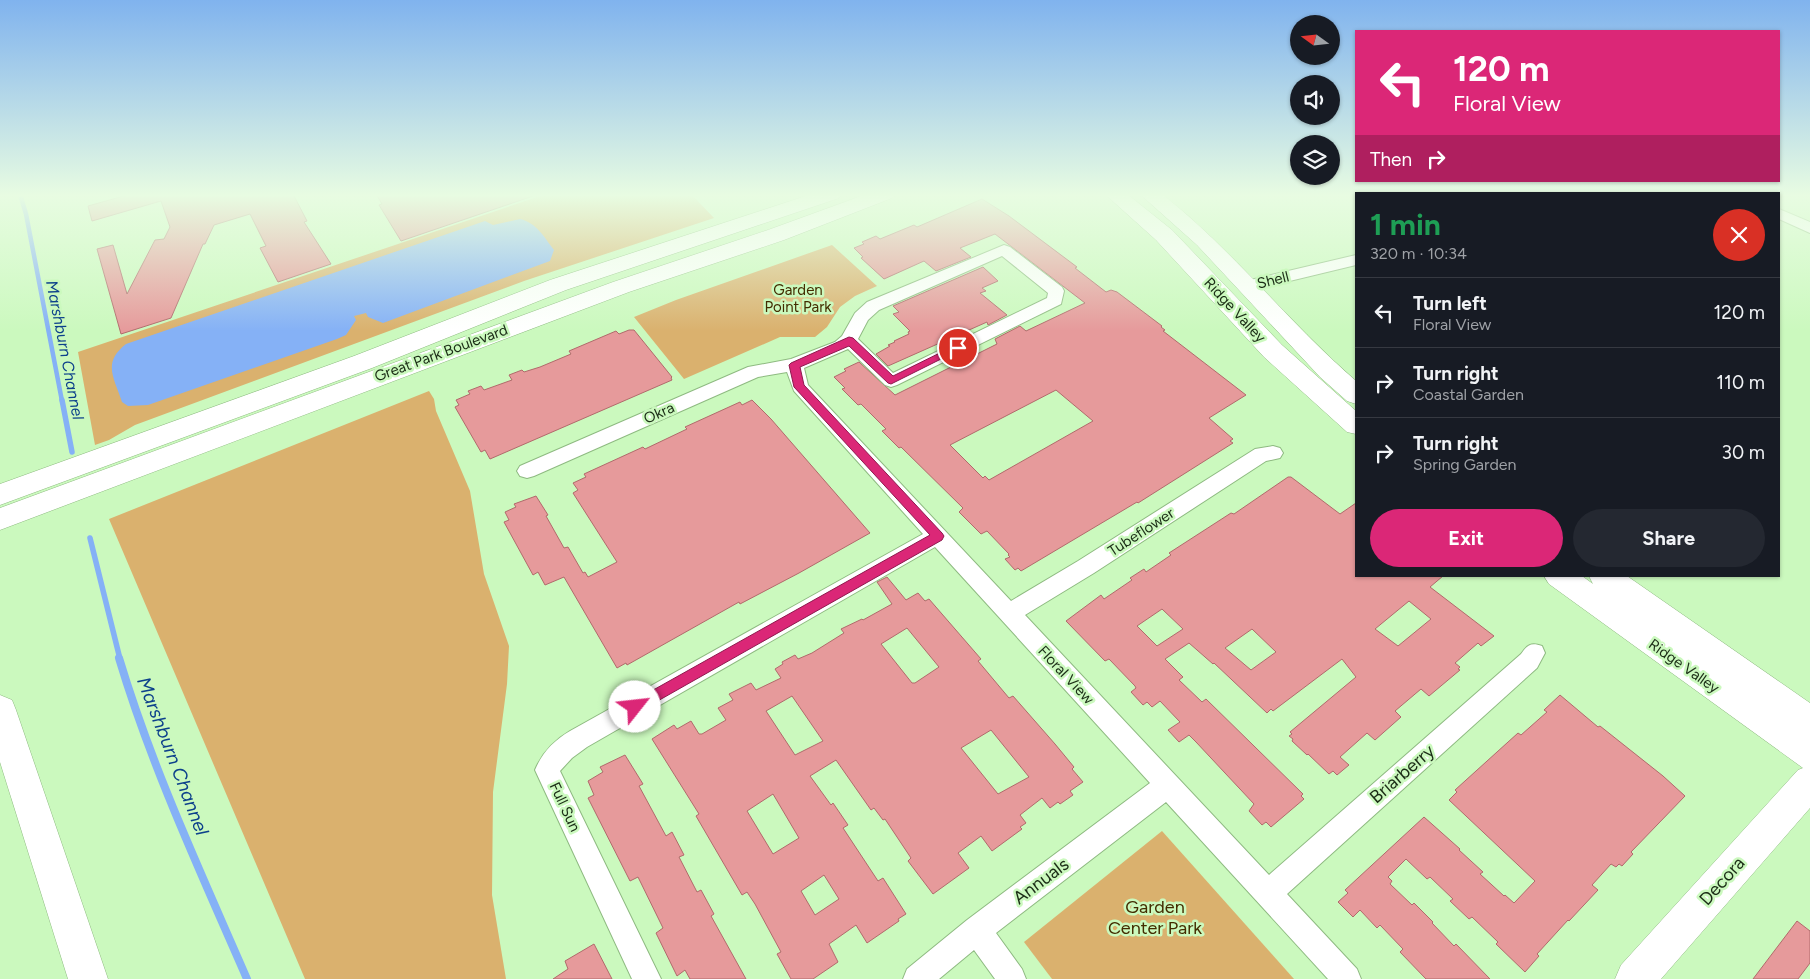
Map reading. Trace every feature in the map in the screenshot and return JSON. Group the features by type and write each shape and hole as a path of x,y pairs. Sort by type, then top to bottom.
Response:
{"main road":[{"name":"Great Park Boulevard","path":"10,504 558,285 695,240"},
{"name":"Great Park Boulevard","path":"10,504 621,287 742,240"},
{"name":"Ridge Valley","path":"1168,240 1273,351 1355,424"},
{"name":"Ridge Valley","path":"1205,240 1298,341 1355,394"},
{"name":"Ridge Valley","path":"1560,577 1810,755"},
{"name":"Ridge Valley","path":"1605,577 1810,722"},
{"path":"0,710 88,979"},
{"name":"Decora","path":"1635,979 1810,782"}],"street":[{"path":"1004,250 1056,291 1055,300 1046,306 891,381 849,340 862,317 873,306 1004,250"},
{"name":"Shell","path":"1248,286 1355,260"},
{"name":"Okra","path":"527,471 754,371 794,365 841,346 849,340"},
{"name":"Floral View","path":"794,365 800,387 1347,979"},
{"name":"Tubeflower","path":"1009,613 1086,567 1262,454 1273,452"},
{"name":"Full Sun","path":"647,979 547,770 553,760 564,747 938,536"},
{"name":"Briarberry","path":"1268,893 1529,661 1534,653"},
{"name":"Annuals","path":"917,979 977,930 1168,785"},
{"path":"977,930 1012,979"}],"green space":[{"path":"411,240 649,240 524,281 135,425 109,440 95,445 78,352"},
{"name":"Garden Point Park","path":"832,245 877,286 855,296 840,307 827,327 815,337 780,337 684,379 634,317 676,300"},
{"path":"429,391 434,399 436,411 470,491 484,574 509,646 507,684 493,792 492,895 506,979 305,979 109,519"},
{"name":"Garden Center Park","path":"1162,831 1294,979 1052,979 1024,942"}],"water":[{"path":"430,240 546,240 554,250 550,261 383,323 368,317 366,313 354,316 356,320 346,335 337,339 148,405 128,406 122,402 113,378 112,364 114,358 126,344"}],"building":[{"path":"155,240 207,240 203,244 171,318 121,334 97,249 113,245 127,294"},
{"path":"263,240 315,240 331,264 278,282 260,248 266,246"},
{"path":"867,240 981,240 960,248 971,257 936,271 924,261 884,279 861,258 863,257 854,248 864,244 862,242"},
{"path":"1002,240 1041,240 1106,292 1111,290 1117,292 1162,326 1165,330 1163,331 1246,395 1209,418 1233,439 1230,441 1233,443 1138,503 1021,571 1018,568 1015,570 1005,559 1010,557 1009,554 987,531 981,534 959,512 963,508 882,431 886,429 861,404 858,405 842,389 845,388 834,377 846,371 844,369 859,362 895,395 997,344 995,339 1020,326 1026,331 1085,303","holes":["1056,390 1093,421 989,480 985,476 983,478 950,445"]},
{"path":"983,267 998,281 982,288 986,291 980,293 1007,315 988,325 987,322 888,366 876,354 890,346 888,345 894,341 909,334 908,332 910,331 893,314 899,312 893,306"},
{"path":"634,330 672,377 672,380 490,459 485,450 481,452 455,407 459,405 456,400 470,394 468,391 481,386 484,390 512,380 509,375 522,370 524,372 540,367 571,354 569,351 616,331 619,334"},
{"path":"752,400 771,419 870,533 799,573 740,604 739,602 627,665 626,663 617,668 564,577 545,585 538,572 533,575 504,522 509,520 505,512 516,507 514,504 536,496 548,515 546,516 564,548 568,547 583,573 585,572 588,577 617,562 573,493 578,490 573,483 586,477 584,474 643,447 645,449 687,429 685,427 740,402 742,405"},
{"path":"1288,477 1291,477 1340,514 1355,504 1355,577 1442,577 1430,587 1494,636 1481,646 1478,643 1455,663 1460,667 1458,669 1460,670 1429,696 1421,689 1395,711 1401,717 1375,740 1367,733 1340,757 1349,765 1337,775 1333,771 1329,774 1292,741 1293,739 1289,736 1292,734 1290,732 1356,677 1342,659 1273,711 1271,709 1267,713 1214,663 1189,643 1165,659 1183,677 1179,680 1202,702 1206,699 1303,794 1301,796 1304,799 1271,827 1266,822 1262,825 1249,811 1254,804 1189,735 1179,742 1168,730 1180,722 1160,701 1152,707 1147,702 1143,705 1131,692 1136,688 1135,686 1109,659 1105,661 1066,621 1101,595 1104,599 1132,580 1130,578 1144,569 1146,572 1171,555 1169,553 1231,513 1234,514","holes":["1409,601 1431,619 1398,646 1375,629","1162,609 1183,629 1157,646 1137,626","1252,629 1276,652 1251,670 1225,648"]},
{"path":"887,577 906,600 918,593 925,601 929,599 981,659 978,661 1009,698 1013,696 1055,744 1074,767 1072,769 1083,782 1070,791 1073,795 1050,808 1042,798 1020,815 1026,823 1020,827 1022,829 992,851 981,836 958,853 969,868 933,894 908,861 911,858 885,819 883,820 874,808 871,810 836,760 810,776 831,805 833,803 848,825 843,828 878,881 883,878 906,914 867,943 856,925 829,944 838,962 813,979 791,979 777,954 781,952 755,904 747,892 742,895 696,816 699,814 652,739 674,725 677,729 691,721 699,734 702,734 726,720 718,708 733,700 729,694 751,683 756,690 781,678 775,669 783,664 782,662 795,655 798,659 812,653 844,633 841,629 863,620 892,604 877,582","holes":["907,628 939,667 915,683 912,683 881,644","792,696 823,741 795,755 766,711","991,730 1029,777 998,794 961,748","773,794 799,838 773,854 747,811","824,875 839,899 815,915 801,891"]},
{"path":"1560,695 1598,727 1600,726 1663,776 1685,796 1631,852 1633,854 1622,866 1619,864 1616,867 1611,864 1592,885 1598,890 1537,954 1539,956 1525,972 1472,917 1469,919 1450,901 1453,899 1430,877 1427,879 1406,859 1388,877 1392,881 1390,884 1412,905 1414,903 1454,946 1456,944 1490,979 1426,979 1400,952 1403,949 1380,925 1377,928 1360,910 1353,917 1338,902 1348,893 1345,890 1424,817 1483,872 1480,874 1514,903 1535,881 1449,800 1457,792 1455,790 1518,733 1521,735 1547,712 1544,710"},
{"path":"625,755 643,784 639,786 666,836 672,832 684,855 679,857 697,892 701,890 714,914 711,916 746,979 690,979 685,970 677,976 656,933 663,928 638,877 630,881 588,798 594,795 588,781 603,772 600,767"},
{"path":"1797,921 1810,931 1810,963 1798,979 1753,979"},
{"path":"594,944 612,979 553,979 568,969 565,961"}],"waterway":[{"name":"Marshburn Channel","path":"31,240 62,401"},
{"name":"Marshburn Channel","path":"62,400 72,452"},
{"name":"Marshburn Channel","path":"90,538 120,659"},
{"name":"Marshburn Channel","path":"119,658 146,740 195,860 247,979"}],"route":[{"path":"635,707 938,536 800,387 794,365 841,346 849,340 891,381 958,348"}]}
